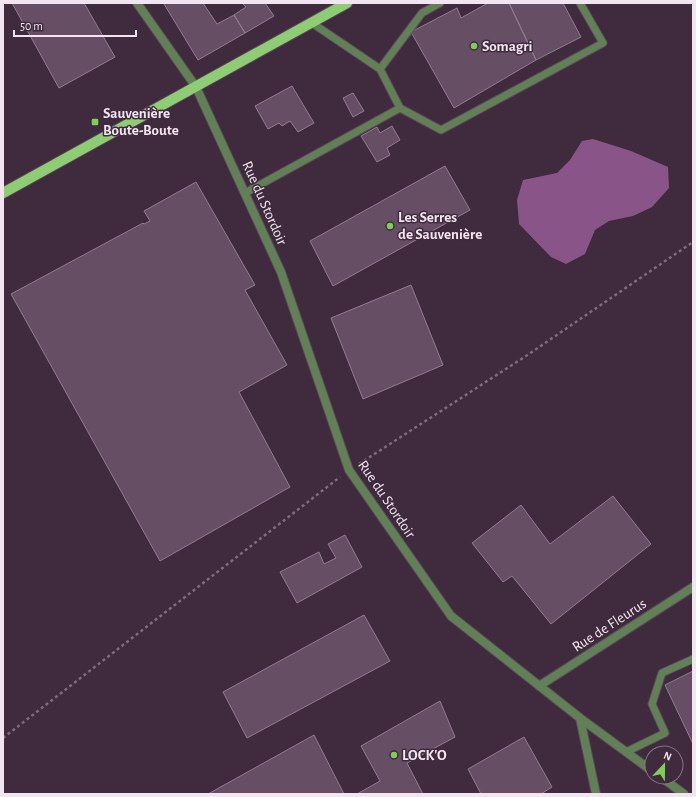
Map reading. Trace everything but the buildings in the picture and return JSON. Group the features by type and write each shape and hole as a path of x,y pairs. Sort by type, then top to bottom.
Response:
{"main road":[{"path":"3,193 348,3"}],"street":[{"name":"Rue du Stordoir","path":"137,3 196,87 281,272 349,470 451,616 580,718 644,764"},
{"name":"Rue de Fleurus","path":"539,686 693,588"},
{"path":"580,718 596,794"},
{"path":"672,785 684,794"}],"lane":[{"path":"380,69 422,13 440,3"},
{"path":"312,23 380,69 400,108 441,130 603,43 580,3"},
{"path":"245,193 400,108"},
{"path":"626,752 665,733 652,704 662,673 693,659"}],"path":[{"path":"3,738 349,470 533,351 693,242"}],"shaded area":[{"path":"593,139 631,151 668,167 669,188 652,207 633,216 609,221 595,230 585,254 566,264 551,257 519,224 517,200 523,180 557,173 570,160 582,141"}],"place":[{"name":"Somagri","path":"474,46"},
{"name":"Sauvenière Boute-Boute","path":"95,122"},
{"name":"Les Serres de Sauvenière","path":"390,226"},
{"name":"LOCK'O","path":"394,755"}]}
